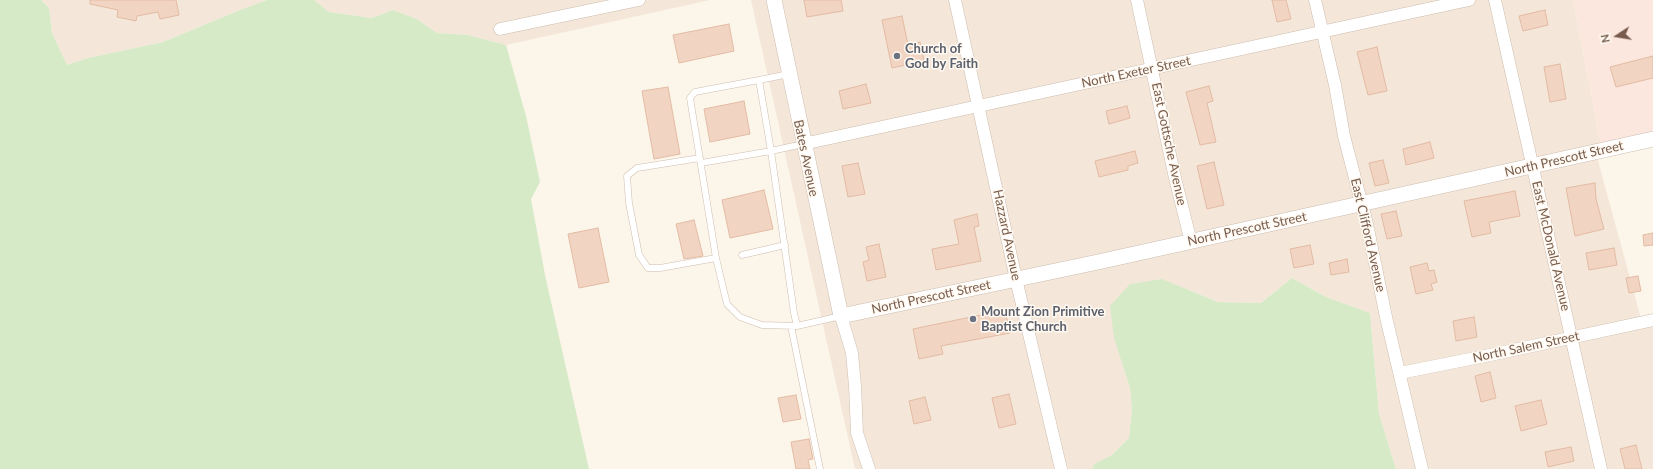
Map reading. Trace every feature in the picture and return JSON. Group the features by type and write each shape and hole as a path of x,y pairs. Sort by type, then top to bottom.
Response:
{"street":[{"path":"500,28 639,0"},
{"name":"Bates Avenue","path":"774,0 803,144 841,316"},
{"name":"Hazzard Avenue","path":"955,0 1016,279 1061,469"},
{"name":"East Gottsche Avenue","path":"1137,0 1175,178 1191,242"},
{"name":"East Clifford Avenue","path":"1315,0 1335,85 1344,136 1367,224 1386,317 1422,469"},
{"name":"North Exeter Street","path":"803,144 1469,0"},
{"name":"East McDonald Avenue","path":"1495,0 1601,469"},
{"name":"North Prescott Street","path":"841,316 1191,242 1653,139"},
{"path":"841,316 852,352 857,433 869,469"},
{"name":"North Salem Street","path":"1400,373 1653,320"}],"lane":[{"path":"789,74 695,92 690,98 716,258 728,304 740,317 762,325 794,326 841,316"},
{"path":"759,80 785,245 794,326 820,469"},
{"path":"716,258 660,268 648,268 639,255 629,203 626,176 637,168 771,151 803,144"},
{"path":"742,255 785,245"}],"shaded area":[{"path":"41,0 267,0 163,42 88,58 67,65 52,33 49,8"},
{"path":"314,0 710,0 506,45 468,35 437,33 417,19 393,10 372,18 329,12"},
{"path":"751,0 767,0 790,116 836,323 1099,268 1597,157 1643,326 1653,324 1653,469 1396,469 1379,414 1370,313 1326,297 1292,278 1261,303 1218,302 1187,289 1124,369 1130,388 1132,410 1129,438 1112,455 1094,464 1092,469 855,469"},
{"path":"781,0 1573,0 1601,144 1096,257 846,309"},
{"path":"1573,0 1653,0 1653,133 1601,144"}],"green space":[{"path":"0,0 41,0 49,8 52,33 67,65 88,58 163,42 267,0 314,0 329,12 372,18 393,10 417,19 437,33 468,35 506,45 526,116 540,182 531,199 545,275 589,469 0,469"},
{"path":"1292,278 1326,297 1370,313 1379,414 1396,469 1092,469 1094,464 1112,455 1129,438 1132,410 1130,388 1114,338 1110,306 1130,284 1162,279 1218,302 1261,303"}],"building":[{"path":"90,0 176,0 179,15 160,19 158,12 137,16 136,21 117,17 118,10 90,4"},
{"path":"804,0 841,0 843,11 807,17"},
{"path":"1272,0 1286,0 1291,19 1277,22"},
{"path":"1545,10 1548,25 1523,31 1519,16"},
{"path":"902,16 908,45 920,42 924,61 892,68 882,20"},
{"path":"729,24 734,51 679,63 673,35"},
{"path":"1377,47 1387,91 1368,95 1357,52"},
{"path":"1653,56 1653,78 1616,87 1610,67"},
{"path":"1560,64 1566,99 1550,102 1544,67"},
{"path":"866,84 871,103 843,109 839,91"},
{"path":"1209,86 1213,101 1207,103 1216,142 1200,145 1186,92"},
{"path":"668,87 680,154 654,159 642,91"},
{"path":"744,101 750,134 710,142 704,109"},
{"path":"1127,106 1130,118 1109,124 1106,111"},
{"path":"1430,142 1434,158 1406,165 1403,149"},
{"path":"1135,151 1138,163 1128,166 1128,170 1099,177 1095,161"},
{"path":"1383,160 1389,183 1375,186 1369,163"},
{"path":"1214,162 1224,205 1207,209 1197,166"},
{"path":"858,163 865,194 848,197 842,166"},
{"path":"1595,183 1596,199 1604,229 1575,236 1566,188"},
{"path":"764,190 773,229 730,238 722,200"},
{"path":"1515,191 1520,216 1489,222 1491,233 1472,237 1464,201"},
{"path":"1396,211 1402,236 1387,239 1381,214"},
{"path":"977,214 979,226 974,227 981,261 936,270 932,249 959,244 954,220"},
{"path":"694,220 703,256 684,259 676,224"},
{"path":"598,228 609,282 579,288 568,234"},
{"path":"1653,233 1653,245 1644,246 1643,235"},
{"path":"879,244 886,277 867,281 863,262 869,260 866,247"},
{"path":"1310,245 1314,264 1294,268 1290,249"},
{"path":"1614,248 1617,265 1589,270 1586,253"},
{"path":"1347,259 1349,272 1331,275 1329,263"},
{"path":"1427,263 1429,271 1434,270 1437,282 1431,284 1433,290 1416,294 1410,267"},
{"path":"1638,276 1641,291 1629,293 1626,278"},
{"path":"1005,310 1010,333 941,346 943,354 919,359 913,329"},
{"path":"1474,317 1477,337 1456,341 1453,321"},
{"path":"1490,372 1496,398 1481,402 1475,376"},
{"path":"1009,394 1016,424 999,428 992,398"},
{"path":"796,395 801,419 783,422 778,398"},
{"path":"925,397 931,420 914,424 909,401"},
{"path":"1541,400 1547,424 1521,431 1515,406"},
{"path":"809,439 813,459 808,460 810,469 796,469 791,442"},
{"path":"1636,445 1642,469 1625,469 1620,449"},
{"path":"1571,447 1574,461 1548,467 1545,452"}],"place":[{"name":"Church of God by Faith","path":"897,56"},
{"name":"Mount Zion Primitive Baptist Church","path":"973,319"}]}
